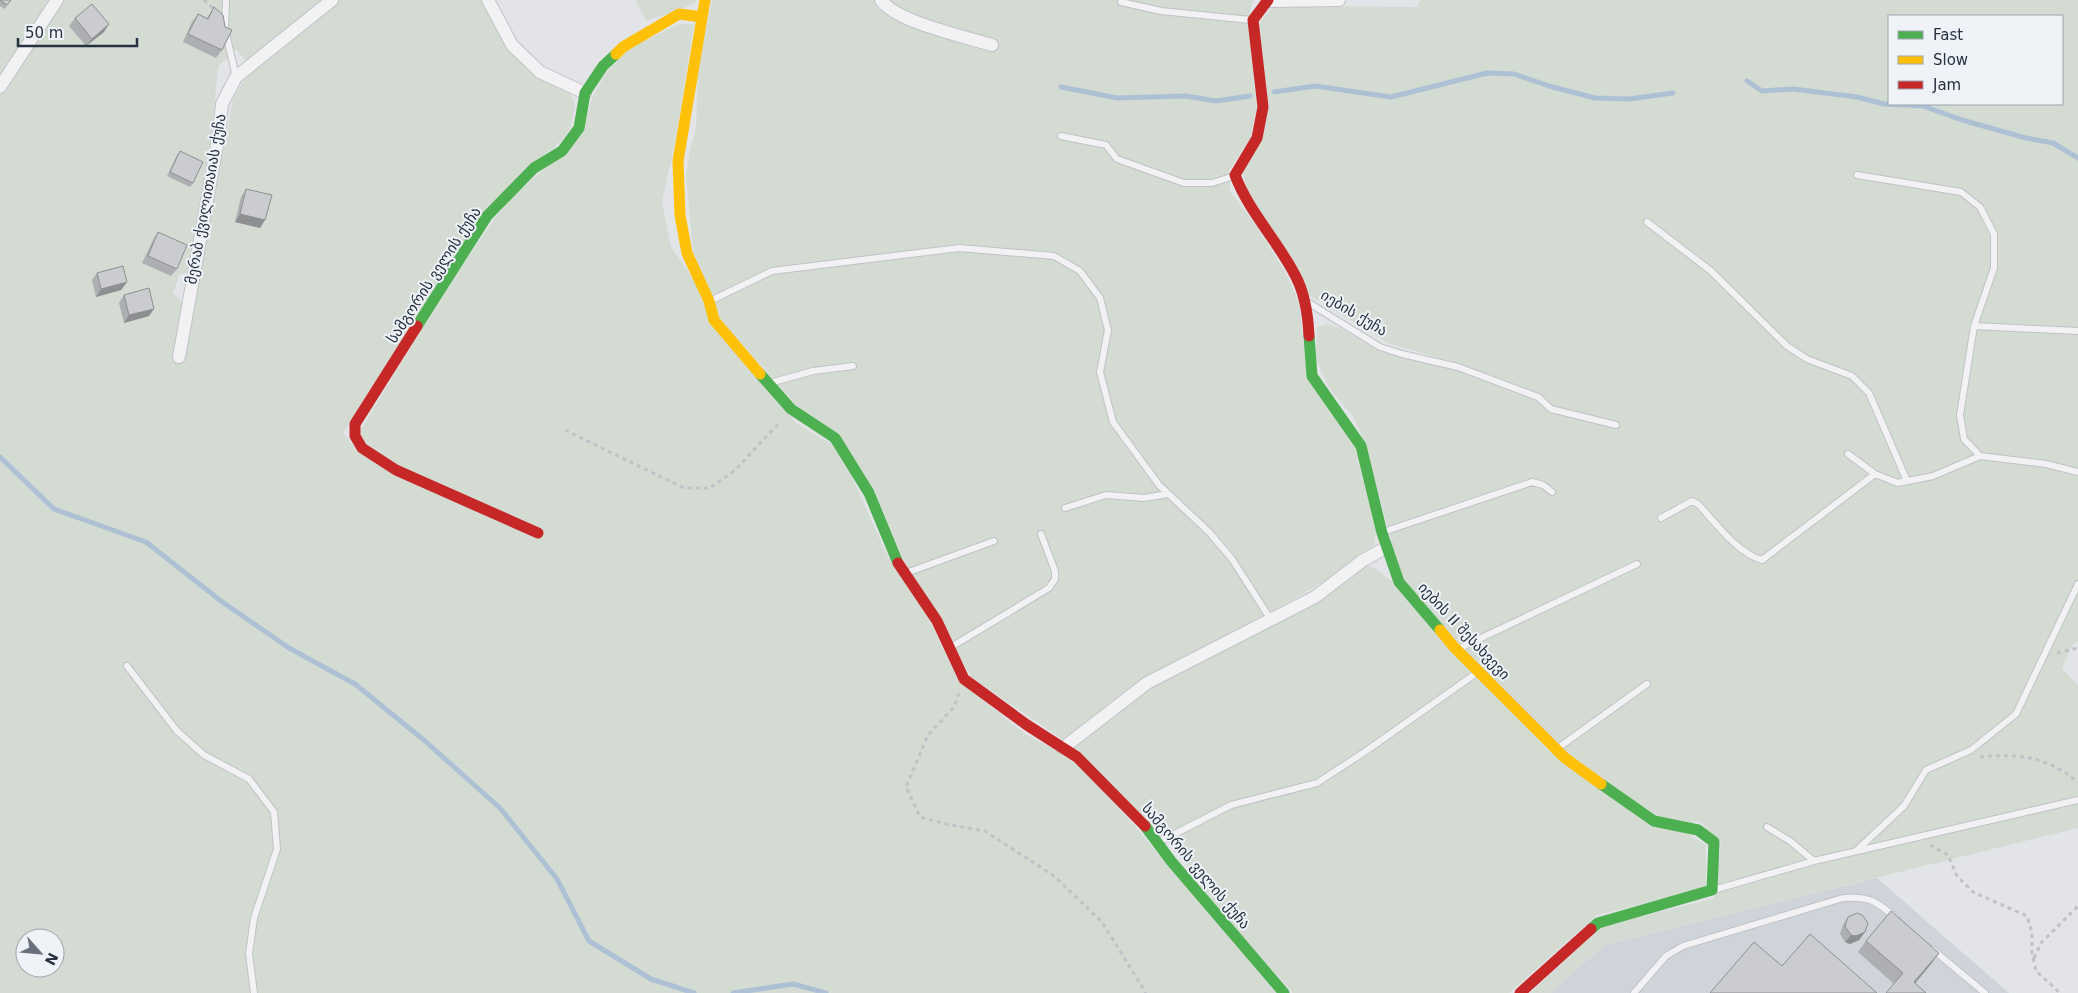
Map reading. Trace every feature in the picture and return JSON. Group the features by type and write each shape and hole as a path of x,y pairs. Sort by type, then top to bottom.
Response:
{"street":[{"path":"0,88 56,0"},
{"name":"მერაბ ქვილითაიას ქუჩა","path":"179,357 219,134 222,104 236,77 332,0"},
{"path":"488,0 512,46 540,72 585,93"},
{"name":"სამგორის ველის ქუჩა","path":"705,0 678,161 680,216 687,253 709,302 714,320 791,409 835,438 869,493 897,562 937,621 964,679 1027,725 1077,757 1141,820 1284,993"},
{"path":"881,0 886,6 924,25 992,45"},
{"path":"1235,175 1257,138 1263,107 1253,20 1268,1 1339,0"},
{"name":"სამგორის ველის ქუჩა","path":"538,533 396,470 362,448 356,436 355,424 488,216 534,168 562,151 579,128 585,93 603,66 624,46 679,14 702,17"},
{"name":"იების ქუჩა","path":"1235,175 1241,191 1296,276 1303,300"},
{"name":"იების II შესახვევი","path":"1303,300 1308,314 1312,376 1361,446 1382,533 1399,582 1457,649 1565,758 1654,821 1698,830 1714,842 1712,890"},
{"path":"1063,748 1147,683 1315,597 1368,557 1387,547"},
{"path":"1520,993 1598,923 1712,890"}],"lane":[{"path":"226,0 225,29 236,77"},
{"path":"1121,2 1162,11 1253,20"},
{"path":"1061,136 1106,145 1117,159 1184,183 1212,183 1235,175"},
{"path":"1857,175 1961,192 1980,207 1994,234 1994,268 1974,326 1960,415 1964,439 1980,456"},
{"path":"1647,222 1711,271 1786,346 1807,359 1852,376 1869,393 1907,481"},
{"path":"709,302 772,271 960,248 1054,256 1080,271 1100,298 1108,330 1100,372 1113,422 1159,486 1209,532 1232,559 1271,620"},
{"name":"იების ქუჩა","path":"1303,300 1380,347 1458,367 1538,397 1552,409 1616,425"},
{"path":"1974,326 2078,331"},
{"path":"769,384 813,371 853,366"},
{"path":"1848,454 1874,474 1898,483 1933,476 1980,456 2046,464 2078,472"},
{"path":"1661,518 1692,501 1698,504 1741,549 1752,557 1762,560 1874,474"},
{"path":"1382,533 1532,482 1543,485 1552,492"},
{"path":"1065,508 1106,495 1144,498 1168,494"},
{"path":"950,648 1049,588 1055,579 1055,571 1041,534"},
{"path":"904,573 994,541"},
{"path":"1457,649 1637,564"},
{"path":"1856,852 1904,806 1926,770 1971,750 2016,714 2078,584"},
{"path":"128,666 178,731 204,755 249,779 274,812 277,849 254,918 249,954 254,993"},
{"path":"1158,842 1231,805 1316,783 1366,751 1479,672"},
{"path":"1556,749 1647,684"},
{"path":"1712,890 1814,861 2078,800"},
{"path":"1767,827 1790,841 1814,861"},
{"path":"1634,993 1666,956 1683,946 1843,898 1862,897 1875,901 1904,925"},
{"path":"1926,944 1984,993"}],"path":[{"path":"565,430 684,488 710,488 734,471 791,409"},
{"path":"2045,656 2078,648"},
{"path":"964,679 954,706 928,735 906,787 920,816 951,825 985,831 1054,876 1102,922 1146,993"},
{"path":"1960,756 1980,757 2008,754 2041,760 2078,782"},
{"path":"1916,838 1948,855 1957,876 1973,892 2027,916 2032,933 2033,959 2036,971 2060,993"},
{"path":"2033,959 2041,943 2078,906"}],"shaded area":[{"path":"0,0 51,0 0,80"},
{"path":"62,0 323,0 247,62 236,49 218,67 210,152 187,272 179,275 173,293 183,303 172,361 184,361 233,99 245,78 269,56 339,0 482,0 538,77 570,94 575,104 570,130 556,146 530,165 343,433 359,453 364,441 360,431 450,282 504,206 580,135 594,94 606,73 629,49 679,24 694,24 677,132 662,202 671,247 781,405 796,423 833,445 850,473 888,557 923,607 959,681 1025,734 1072,759 1105,791 1276,993 0,993 0,95 2,89"},
{"path":"636,0 696,0 695,3 689,6 646,21"},
{"path":"712,0 1253,0 1248,19 1257,109 1250,139 1229,170 1230,191 1255,224 1284,270 1299,302 1307,376 1355,445 1376,532 1374,545 1328,579 1253,623 1139,681 1091,723 1062,739 972,678 904,561 874,490 721,320 693,251 686,176 689,154 696,128 698,70"},
{"path":"1421,0 2078,0 2078,641 2072,645 2062,668 2078,686 2078,828 1604,945 1551,993 1530,993 1601,927 1714,898 1721,842 1698,820 1690,825 1656,817 1569,754 1459,646 1402,579 1365,444 1354,418 1329,388 1316,359 1317,327 1327,324 1339,328 1380,352 1456,370 1533,399 1536,392 1458,363 1390,344 1307,294 1248,198 1243,172 1262,137 1260,22 1273,6 1417,7"},
{"path":"1363,565 1374,568 1394,583 1546,748 1706,845 1706,888 1597,915 1509,993 1293,993 1229,923 1183,860 1162,836 1070,747 1153,685"},
{"path":"1877,878 2009,993 1551,993 1604,945"}],"building":[{"path":"0,0 11,0 7,5"},
{"path":"92,4 109,24 92,39 75,18"},
{"path":"214,7 223,15 225,27 232,30 222,50 188,34 198,14 208,19"},
{"path":"180,151 203,162 193,183 170,172"},
{"path":"246,189 272,195 265,220 240,214"},
{"path":"158,232 187,245 177,269 148,256"},
{"path":"123,266 127,282 101,289 97,273"},
{"path":"149,288 154,309 129,315 124,295"},
{"path":"1891,911 1939,953 1914,982 1926,993 1886,993 1903,973 1866,941"},
{"path":"1857,913 1862,915 1868,923 1865,932 1856,936 1851,935 1845,926 1848,917"},
{"path":"1810,934 1877,993 1710,993 1754,942 1782,966"}],"waterway":[{"path":"1274,92 1315,86 1391,97 1487,73 1514,74 1549,86 1595,98 1629,99 1673,93"},
{"path":"1747,81 1762,91 1793,89 1857,97 1888,104"},
{"path":"1061,87 1117,98 1186,96 1216,101 1250,96"},
{"path":"1904,105 1923,106 1962,120 2026,138 2053,143 2078,158"},
{"path":"0,457 54,509 146,542 221,601 289,648 355,684 425,741 500,808 557,879 589,941 651,979 694,993"},
{"path":"733,993 793,984 826,993"}],"traffic: fast":[{"path":"417,326 487,216 534,168 562,151 579,128 585,93 603,66 616,54"},
{"path":"1309,336 1312,376 1361,446 1382,533 1399,582 1440,630"},
{"path":"760,374 791,409 835,438 869,493 898,563"},
{"path":"1591,929 1598,923 1712,890 1714,842 1698,830 1654,821 1601,784"},
{"path":"1145,826 1171,861 1284,993"}],"traffic: slow":[{"path":"705,0 678,161 680,215 687,253 709,301 714,320 760,374"},
{"path":"616,54 623,47 679,14 702,17"},
{"path":"1440,630 1454,647 1565,758 1601,784"}],"traffic: jam":[{"path":"1268,0 1253,20 1263,107 1257,138 1235,175 1255,214 1288,262 1298,282 1305,304 1309,336"},
{"path":"417,326 355,424 355,436 362,448 396,470 538,533"},
{"path":"898,563 937,621 964,679 1027,725 1077,757 1145,826"},
{"path":"1520,993 1591,929"}]}
